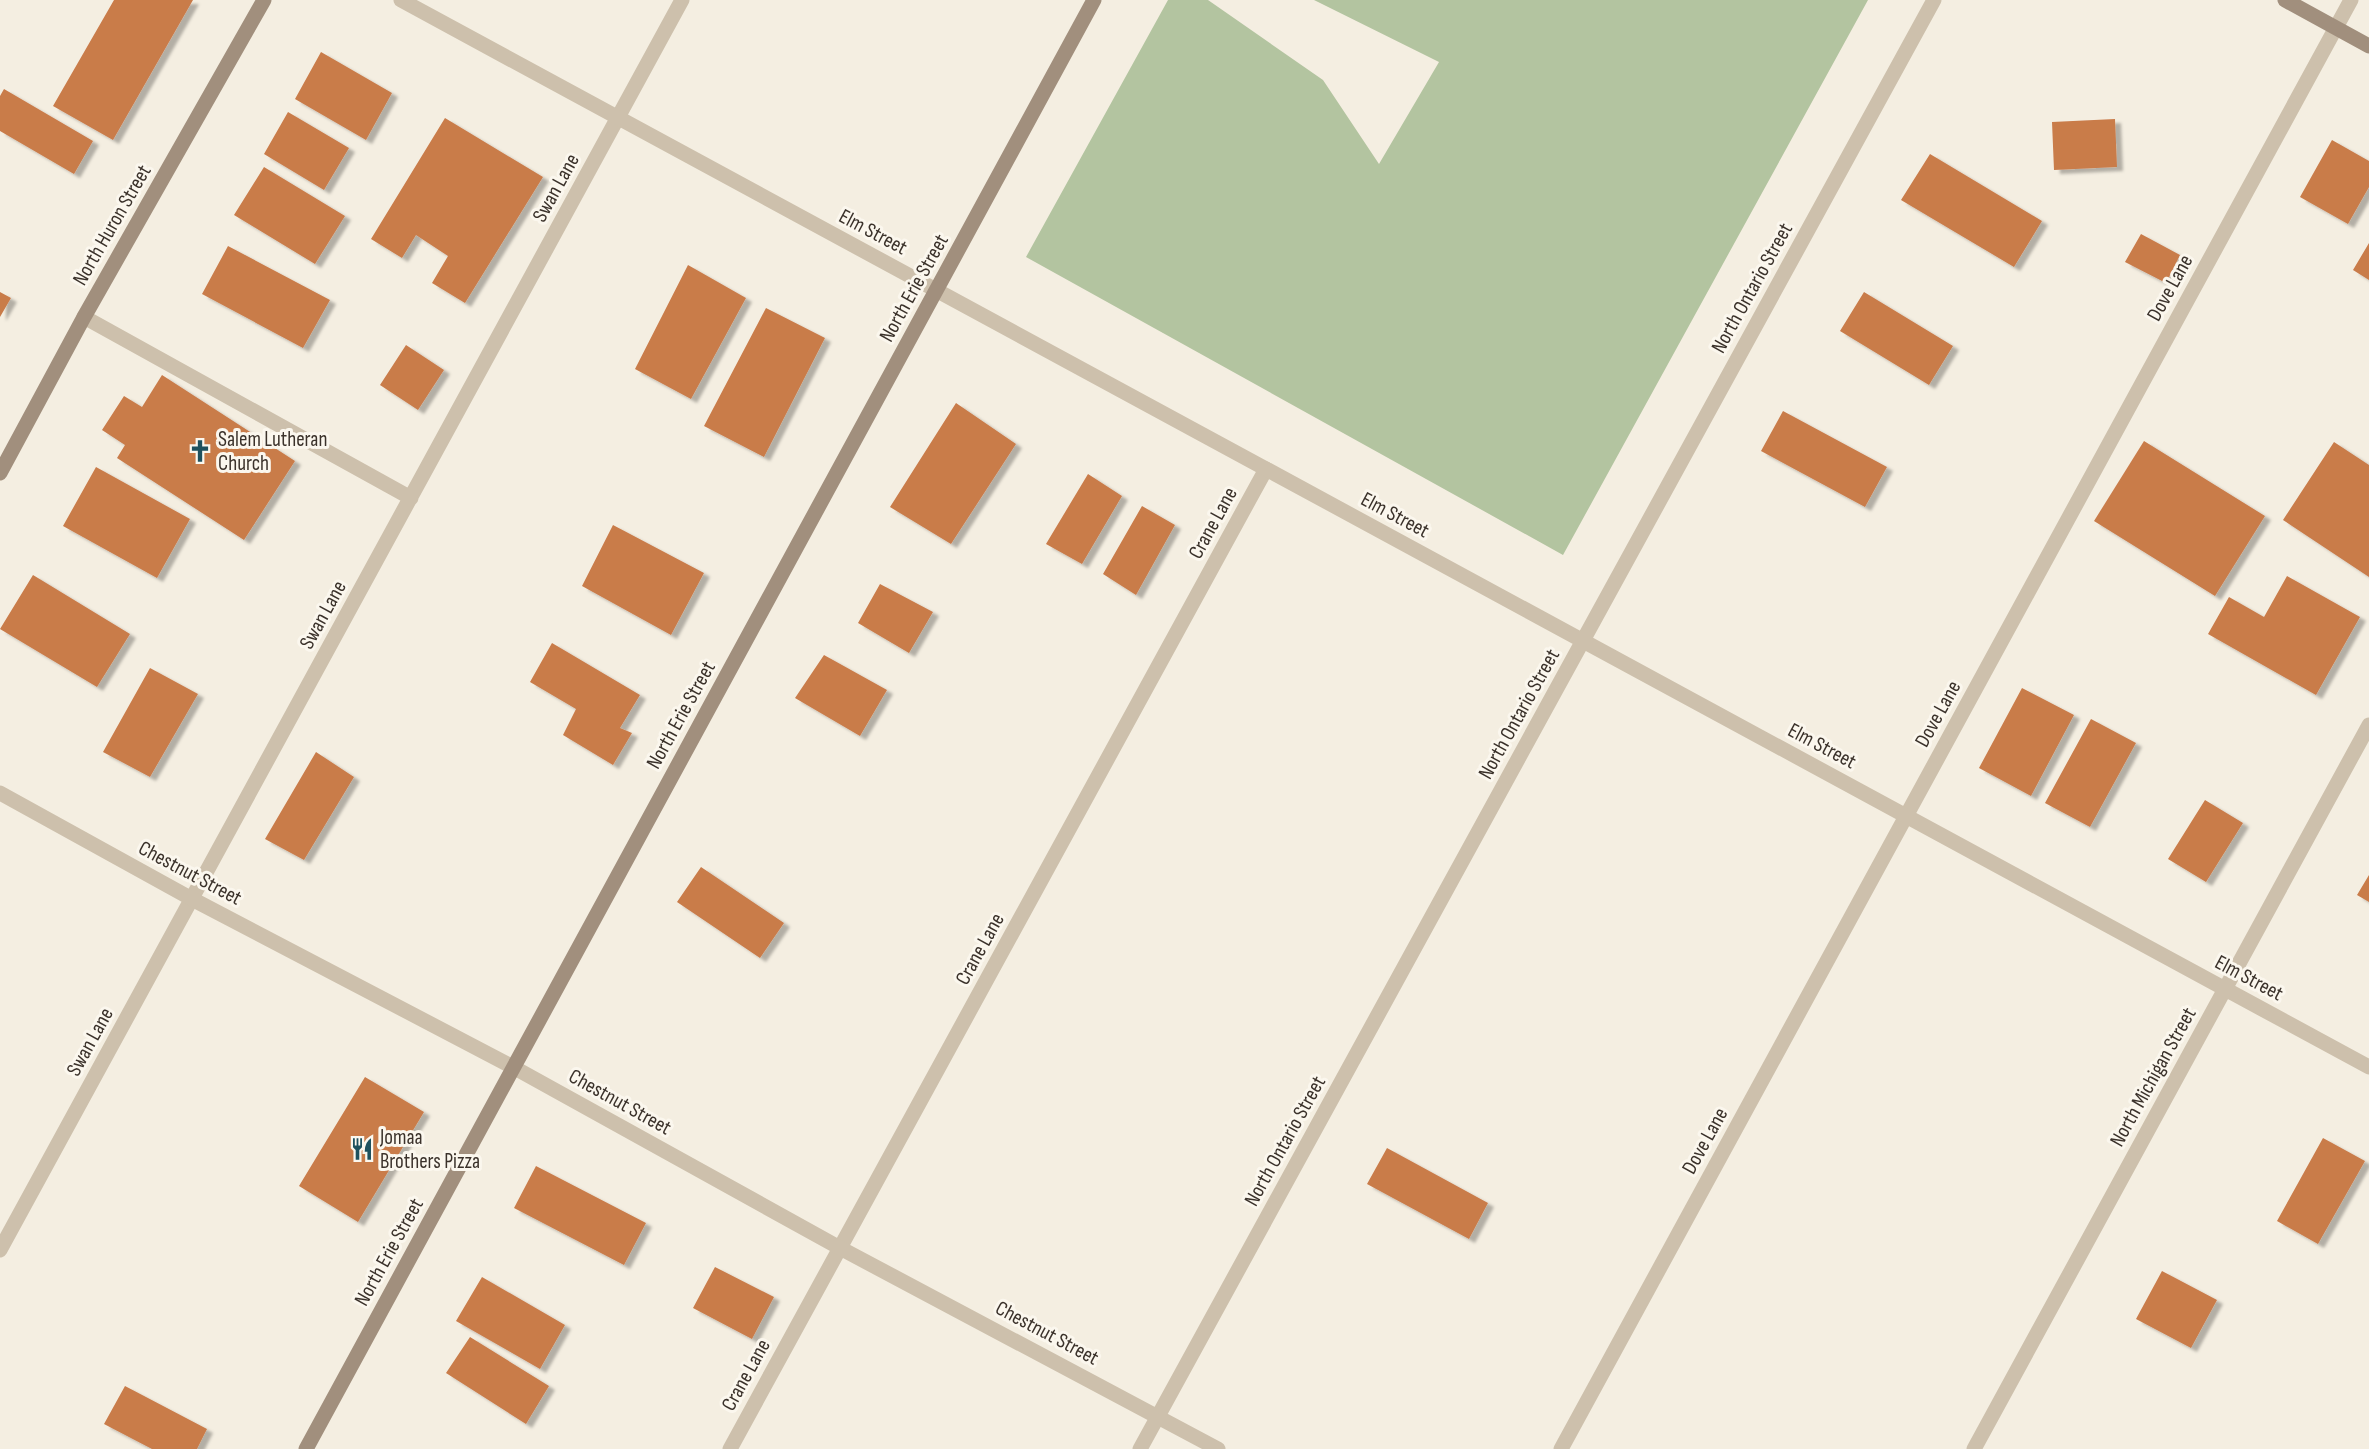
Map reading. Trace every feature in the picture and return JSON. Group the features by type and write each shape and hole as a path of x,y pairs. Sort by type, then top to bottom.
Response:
{"street":[{"name":"North Huron Street","path":"0,473 84,317 264,0"},
{"name":"Elm Street","path":"401,0 2369,1067"},
{"name":"Swan Lane","path":"0,1250 682,0"},
{"name":"North Erie Street","path":"306,1449 1094,0"},
{"name":"North Ontario Street","path":"1140,1449 1934,0"},
{"path":"2285,0 2369,46"},
{"name":"Dove Lane","path":"1561,1449 2351,0"},
{"path":"84,317 411,498"},
{"name":"Crane Lane","path":"730,1449 1266,469"},
{"name":"North Michigan Street","path":"1974,1449 2369,725"},
{"name":"Chestnut Street","path":"0,793 192,899 513,1067 840,1248 1218,1449"}],"green space":[{"path":"1168,0 1208,0 1323,80 1379,164 1439,62 1314,0 1868,0 1563,555 1026,257"}],"building":[{"path":"114,0 193,0 113,140 53,106"},
{"path":"321,52 392,93 366,140 295,99"},
{"path":"4,89 93,141 74,174 0,131 0,96"},
{"path":"288,112 349,148 324,190 264,154"},
{"path":"445,118 543,177 465,303 432,283 448,256 416,235 402,258 371,239"},
{"path":"2115,119 2117,167 2054,170 2052,122"},
{"path":"2332,140 2369,161 2369,187 2348,224 2300,197"},
{"path":"1930,154 2042,221 2014,267 1901,200"},
{"path":"264,167 345,216 315,264 234,215"},
{"path":"2141,234 2180,255 2166,283 2125,262"},
{"path":"2369,243 2369,280 2353,270"},
{"path":"228,246 330,300 303,348 202,294"},
{"path":"688,265 746,298 691,399 635,369"},
{"path":"0,292 11,298 0,317"},
{"path":"1864,292 1953,346 1929,385 1840,331"},
{"path":"766,308 825,338 764,457 704,426"},
{"path":"406,345 444,370 418,410 380,385"},
{"name":"Salem Lutheran Church","path":"162,375 295,461 244,540 117,458 125,445 102,430 124,396 142,407"},
{"path":"956,403 1016,444 951,544 890,507"},
{"path":"1783,411 1887,467 1865,507 1761,451"},
{"path":"2144,441 2265,516 2215,596 2094,521"},
{"path":"2334,442 2369,465 2369,577 2283,520"},
{"path":"96,467 190,519 157,578 63,526"},
{"path":"1088,474 1122,496 1082,564 1046,544"},
{"path":"1142,506 1175,525 1136,595 1103,574"},
{"path":"613,525 704,573 671,635 582,586"},
{"path":"33,575 130,634 97,687 0,629"},
{"path":"2287,576 2360,617 2316,695 2208,634 2229,597 2264,617"},
{"path":"880,584 933,612 909,653 858,623"},
{"path":"552,643 640,695 620,728 632,733 613,765 563,735 576,709 530,682"},
{"path":"824,655 887,690 860,736 795,698"},
{"path":"150,668 198,694 150,777 103,752"},
{"path":"2022,688 2074,715 2031,796 1979,768"},
{"path":"2091,719 2136,743 2090,827 2045,803"},
{"path":"316,752 354,777 304,860 265,839"},
{"path":"2205,800 2243,823 2206,882 2168,859"},
{"path":"701,867 784,923 760,958 677,902"},
{"path":"2369,875 2369,902 2357,895"},
{"name":"Jomaa Brothers Pizza","path":"365,1077 424,1112 358,1222 299,1186"},
{"path":"2323,1138 2365,1161 2318,1244 2277,1221"},
{"path":"1387,1148 1488,1203 1469,1239 1367,1184"},
{"path":"536,1166 646,1223 624,1265 514,1208"},
{"path":"715,1267 774,1297 752,1339 693,1308"},
{"path":"2162,1271 2217,1300 2191,1348 2136,1319"},
{"path":"482,1277 565,1325 540,1369 456,1321"},
{"path":"470,1337 549,1386 526,1424 446,1373"},
{"path":"125,1386 207,1429 197,1449 152,1449 104,1424"}],"place":[{"name":"Salem Lutheran Church","path":"200,451"},
{"name":"Jomaa Brothers Pizza","path":"362,1149"}]}
